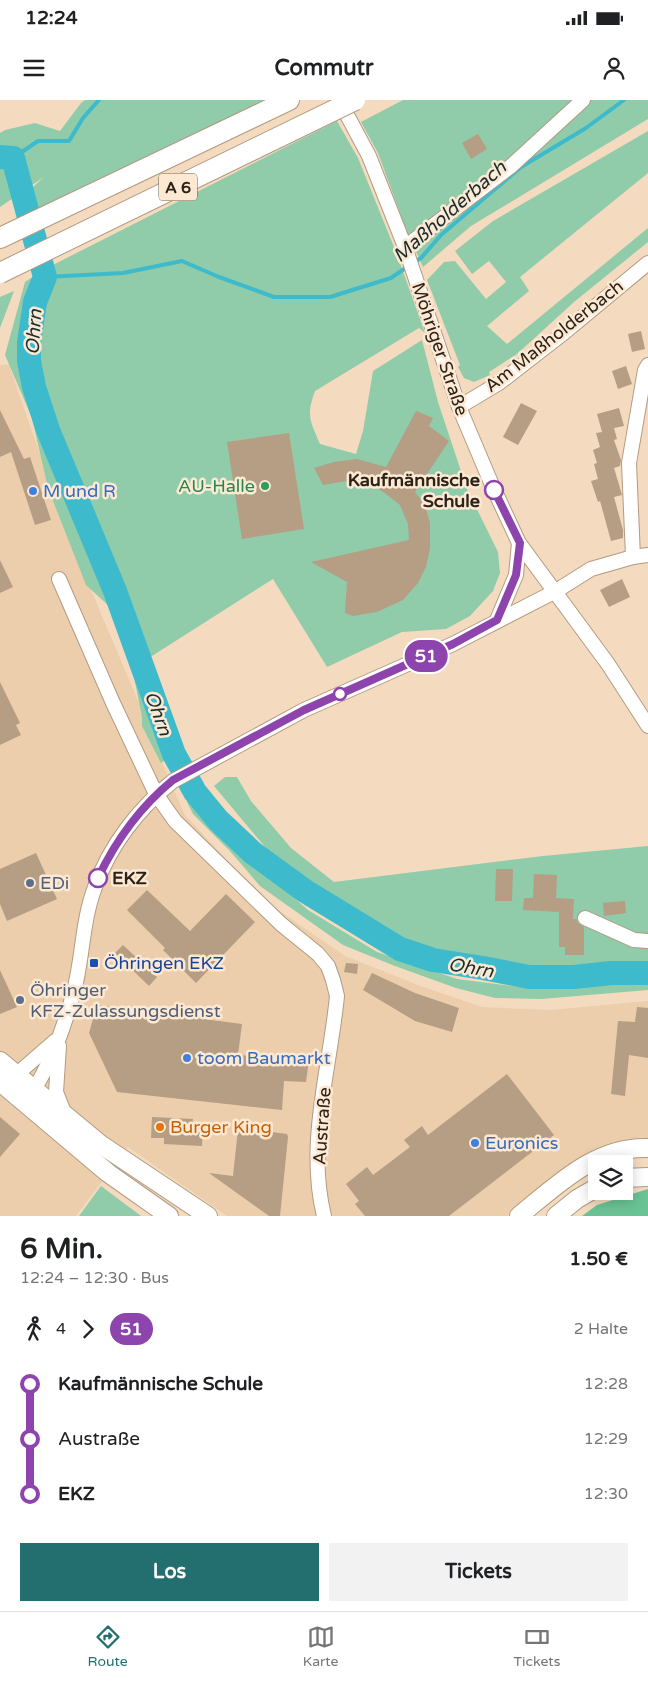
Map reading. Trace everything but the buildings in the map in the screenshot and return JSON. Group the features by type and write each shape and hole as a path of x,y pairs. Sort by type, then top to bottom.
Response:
{"highway":[{"name":"A 6","path":"0,238 290,100"},
{"name":"A 6","path":"0,273 355,100"}],"main road":[{"path":"0,1060 7,1081 66,1117 100,1144 208,1216"},
{"path":"29,1096 108,1173 169,1216"},
{"path":"519,1216 590,1161 612,1152 648,1148"},
{"path":"633,1178 648,1177"},
{"path":"556,1216 588,1193"}],"street":[{"name":"Möhriger Straße","path":"339,100 369,156 406,248 459,406 492,485 520,543 608,664 648,726"},
{"path":"406,248 510,167 583,100"},
{"name":"Am Maßholderbach","path":"459,406 499,383 648,264"},
{"path":"633,557 629,463 645,370 648,365"},
{"path":"497,620 516,575 520,543"},
{"path":"29,1096 59,1038 74,991 85,924 98,878 127,828 156,794 173,780 304,710 453,644 556,590 591,569 633,557 648,555"},
{"name":"Austraße","path":"59,579 113,703 156,794 174,821 281,924 318,954 328,966 337,996 318,1128 321,1212"},
{"path":"585,918 634,940 648,941"},
{"path":"7,1081 59,1038"},
{"path":"59,1038 56,1092 66,1117"}],"shaded area":[{"path":"0,365 9,365 53,491 88,583 185,815 265,901 345,956 418,985 482,1007 550,1010 648,1001 648,1143 618,1155 588,1155 588,1167 549,1183 507,1216 227,1216 128,1147 76,1216 0,1216"}],"green space":[{"path":"85,100 273,100 37,211 23,196 44,177 0,207 0,133 5,130 35,123 60,131"},
{"path":"403,100 648,100 648,119 471,226 423,267 407,232 378,153 361,122"},
{"path":"337,121 358,158 396,252 425,333 419,328 315,391 310,418 320,444 356,454 363,431 373,371 422,340 438,402 467,489 498,552 500,573 493,591 470,616 446,629 402,632 327,667 273,579 141,663 174,754 161,763 142,726 133,672 109,606 86,585 48,488 32,418 5,355 25,282 43,270"},
{"path":"648,131 648,173 520,277 529,291 487,326 507,344 648,228 648,242 574,302 517,354 489,372 490,375 474,382 464,378 458,367 460,365 427,280 444,262 455,261 486,299 506,282 489,261 472,274 455,251 493,221"},
{"path":"14,291 0,328 0,297"},
{"path":"225,777 237,777 251,801 291,848 334,882 543,856 648,846 648,969 569,972 514,971 433,950 385,932 312,885 265,847 214,786"},
{"path":"194,794 230,838 259,867 308,910 377,952 457,979 529,988 560,988 648,982 648,990 541,999 495,998 456,988 343,945 260,886 230,851 193,814 187,802"},
{"path":"101,1186 141,1216 79,1216"},
{"path":"648,1189 648,1216 582,1216 597,1205 613,1200 633,1200 633,1194"}],"waterway":[{"path":"13,158 38,141 69,141 83,118 99,100"},
{"name":"Maßholderbach","path":"413,263 421,258 441,235 521,167 586,128 624,100"},
{"name":"Ohrn","path":"0,157 13,158 45,277 35,302 29,343 29,361 34,387 48,430 115,591 174,754 195,792 218,820 253,853 305,891 400,949 433,960 529,977 574,977 611,973 648,973"},
{"name":"Maßholderbach","path":"45,277 123,273 182,261 274,297 330,297 391,278 407,267"}],"bus line":[{"name":"51","path":"98,878 127,828 156,794 173,780 304,710 453,644 497,620 516,575 520,543 494,490"}],"place":[{"name":"AU-Halle","path":"265,486"},
{"name":"Kaufmännische Schule","path":"494,490"},
{"name":"M und R","path":"33,491"},
{"name":"EKZ","path":"98,878"},
{"name":"EDi","path":"30,883"},
{"name":"Öhringen EKZ","path":"94,963"},
{"name":"Öhringer KFZ-Zulassungsdienst","path":"20,1000"},
{"name":"toom Baumarkt","path":"187,1058"},
{"name":"Burger King","path":"160,1127"},
{"name":"Euronics","path":"475,1143"}]}
